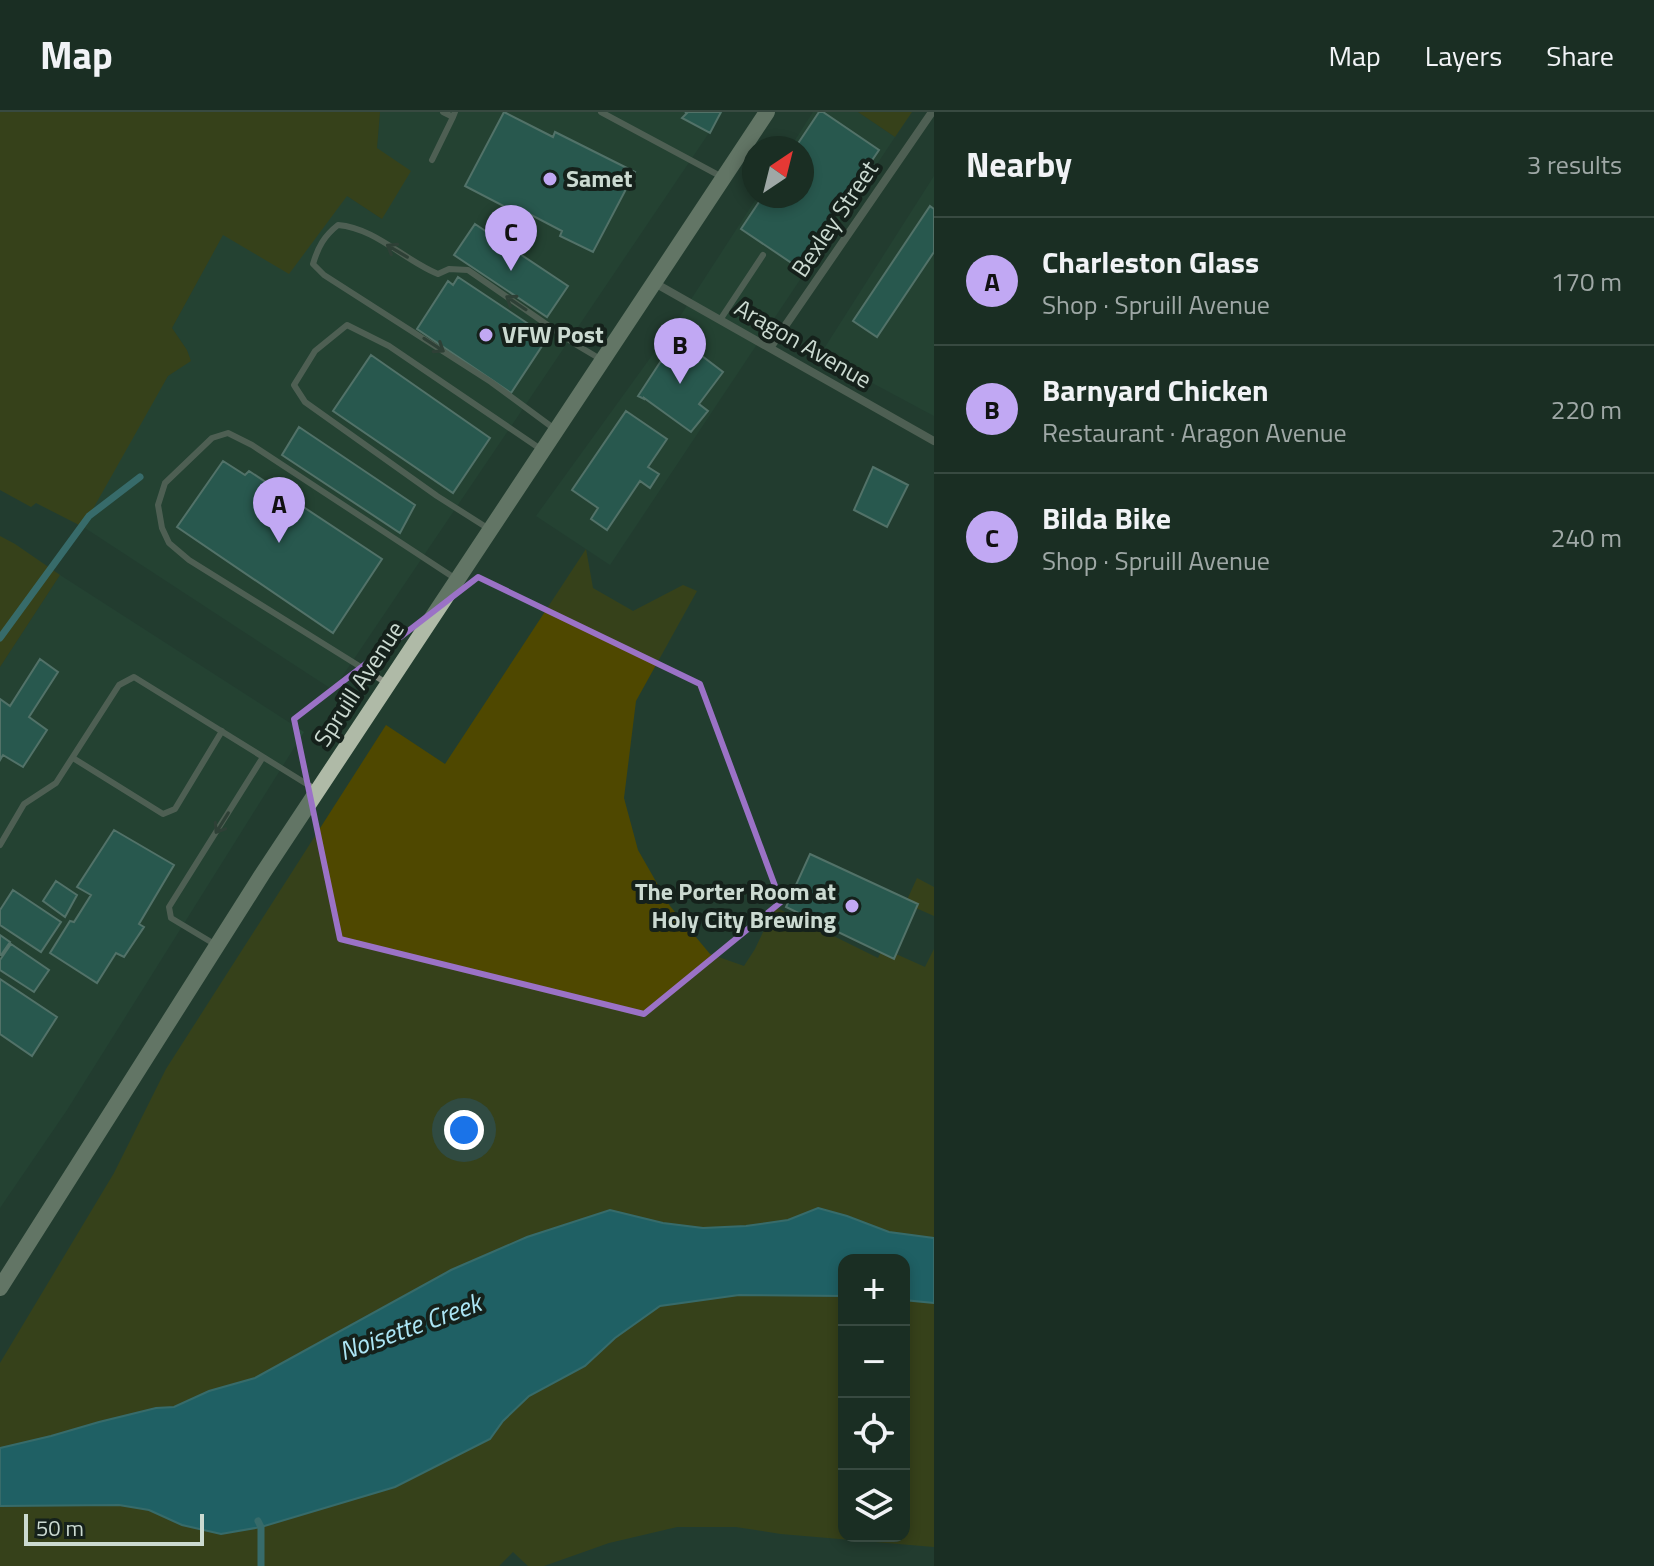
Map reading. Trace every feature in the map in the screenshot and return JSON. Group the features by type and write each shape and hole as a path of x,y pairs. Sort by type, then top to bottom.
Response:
{"street":[{"name":"Spruill Avenue","path":"0,1288 217,945 767,112"},
{"name":"Bexley Street","path":"770,348 932,112"},
{"name":"Aragon Avenue","path":"653,282 934,441"}],"lane":[{"path":"432,160 454,114 443,112"},
{"path":"601,112 722,177"},
{"path":"556,430 491,382 324,275 313,264 318,246 338,225 355,226 438,274 449,269 468,270 602,360"},
{"path":"720,320 763,255"},
{"path":"490,530 305,402 294,385 315,351 347,325 389,346 542,450"},
{"path":"388,684 189,560 169,543 162,528 158,505 165,483 212,438 228,433 252,445 457,580"},
{"path":"0,845 24,804 56,783 119,685 134,677 318,791"},
{"path":"73,758 163,814 175,809 222,731"},
{"path":"217,945 171,918 169,907 263,757"}],"highlighted area":[{"path":"478,577 700,684 781,902 644,1014 340,939 294,719"}],"shaded area":[{"path":"0,112 380,112 377,148 411,171 382,219 347,196 289,274 223,235 172,328 191,361 168,376 85,528 36,503 31,507 0,490"},
{"path":"380,112 723,112 333,690 85,528 102,485 168,376 190,361 187,350 172,328 223,234 347,196 382,219 377,148"},
{"path":"813,112 858,112 895,137 610,565 536,516 677,321 750,208 814,208 814,136 798,136"},
{"path":"858,112 912,112 895,137"},
{"path":"934,176 934,416 820,355"},
{"path":"0,536 60,575 0,667"},
{"path":"586,549 593,588 633,611 683,585 697,591 636,701 624,798 638,850 670,906 710,954 744,966 775,907 878,958 881,952 896,954 925,967 934,949 934,1238 889,1232 818,1208 788,1220 746,1226 703,1228 663,1223 369,1314 255,1378 209,1391 174,1407 156,1408 0,1448 0,1363 114,1173 166,1069 386,725 445,764"},
{"path":"60,575 304,732 67,1110 0,1208 0,667"},
{"path":"917,878 934,887 934,916 907,900"},
{"path":"739,1295 838,1296 838,1539 736,1527 677,1527 609,1543 544,1566 528,1566 513,1552 499,1566 0,1566 0,1506 119,1505 149,1510 163,1517 261,1527 395,1487 490,1439 503,1421 529,1396 585,1366 615,1338 660,1306"},
{"path":"910,1301 934,1303 934,1547 875,1542 910,1542"}],"water":[{"name":"Noisette Creek","path":"818,1208 889,1232 934,1238 934,1303 910,1301 910,1254 838,1254 838,1296 739,1295 660,1306 615,1338 585,1366 529,1396 503,1421 490,1439 395,1487 261,1527 221,1534 182,1525 149,1510 119,1505 0,1506 0,1448 156,1408 174,1407 209,1391 255,1378 451,1270 527,1237 610,1210 663,1223 703,1228 788,1220"}],"building":[{"name":"Samet","path":"504,112 553,137 555,132 635,172 593,252 560,236 562,231 518,208 515,212 465,186"},
{"path":"685,112 721,112 710,133 682,118"},
{"path":"819,112 823,112 879,150 799,268 741,229 755,208 814,208 814,136 803,136"},
{"path":"930,206 934,209 934,252 877,337 853,321"},
{"path":"475,224 568,286 547,317 454,255"},
{"name":"VFW Post","path":"458,277 548,337 511,393 417,329 448,281 453,285"},
{"path":"678,335 723,372 699,404 708,411 691,432 638,396"},
{"path":"371,355 490,438 453,493 333,411"},
{"path":"626,411 667,439 648,467 659,474 650,488 640,481 607,530 591,519 598,508 572,490"},
{"path":"299,427 415,505 400,533 282,455"},
{"path":"223,461 245,475 249,471 382,559 333,633 177,527"},
{"path":"873,467 908,485 887,527 854,510"},
{"path":"40,659 58,672 29,717 47,730 23,767 3,755 0,760 0,699 10,706"},
{"path":"114,830 174,865 139,924 144,927 124,957 116,953 97,983 50,953 91,895 77,887"},
{"name":"The Porter Room at Holy City Brewing","path":"810,854 918,904 894,959 786,907"},
{"path":"56,881 77,895 65,917 43,901"},
{"path":"13,890 61,922 41,952 0,925 0,910"},
{"path":"0,935 10,942 1,955 0,955"},
{"path":"11,944 49,970 34,992 0,970 0,960"},
{"path":"0,979 57,1017 32,1056 0,1034"}],"waterway":[{"path":"0,638 89,516 140,477"},
{"path":"258,1521 261,1527 261,1566"}],"place":[{"name":"Samet","path":"550,179"},
{"name":"Bilda Bike","path":"511,271"},
{"name":"VFW Post","path":"486,335"},
{"name":"Barnyard Chicken","path":"680,384"},
{"name":"Charleston Glass","path":"279,543"},
{"name":"The Porter Room at Holy City Brewing","path":"852,906"}]}
